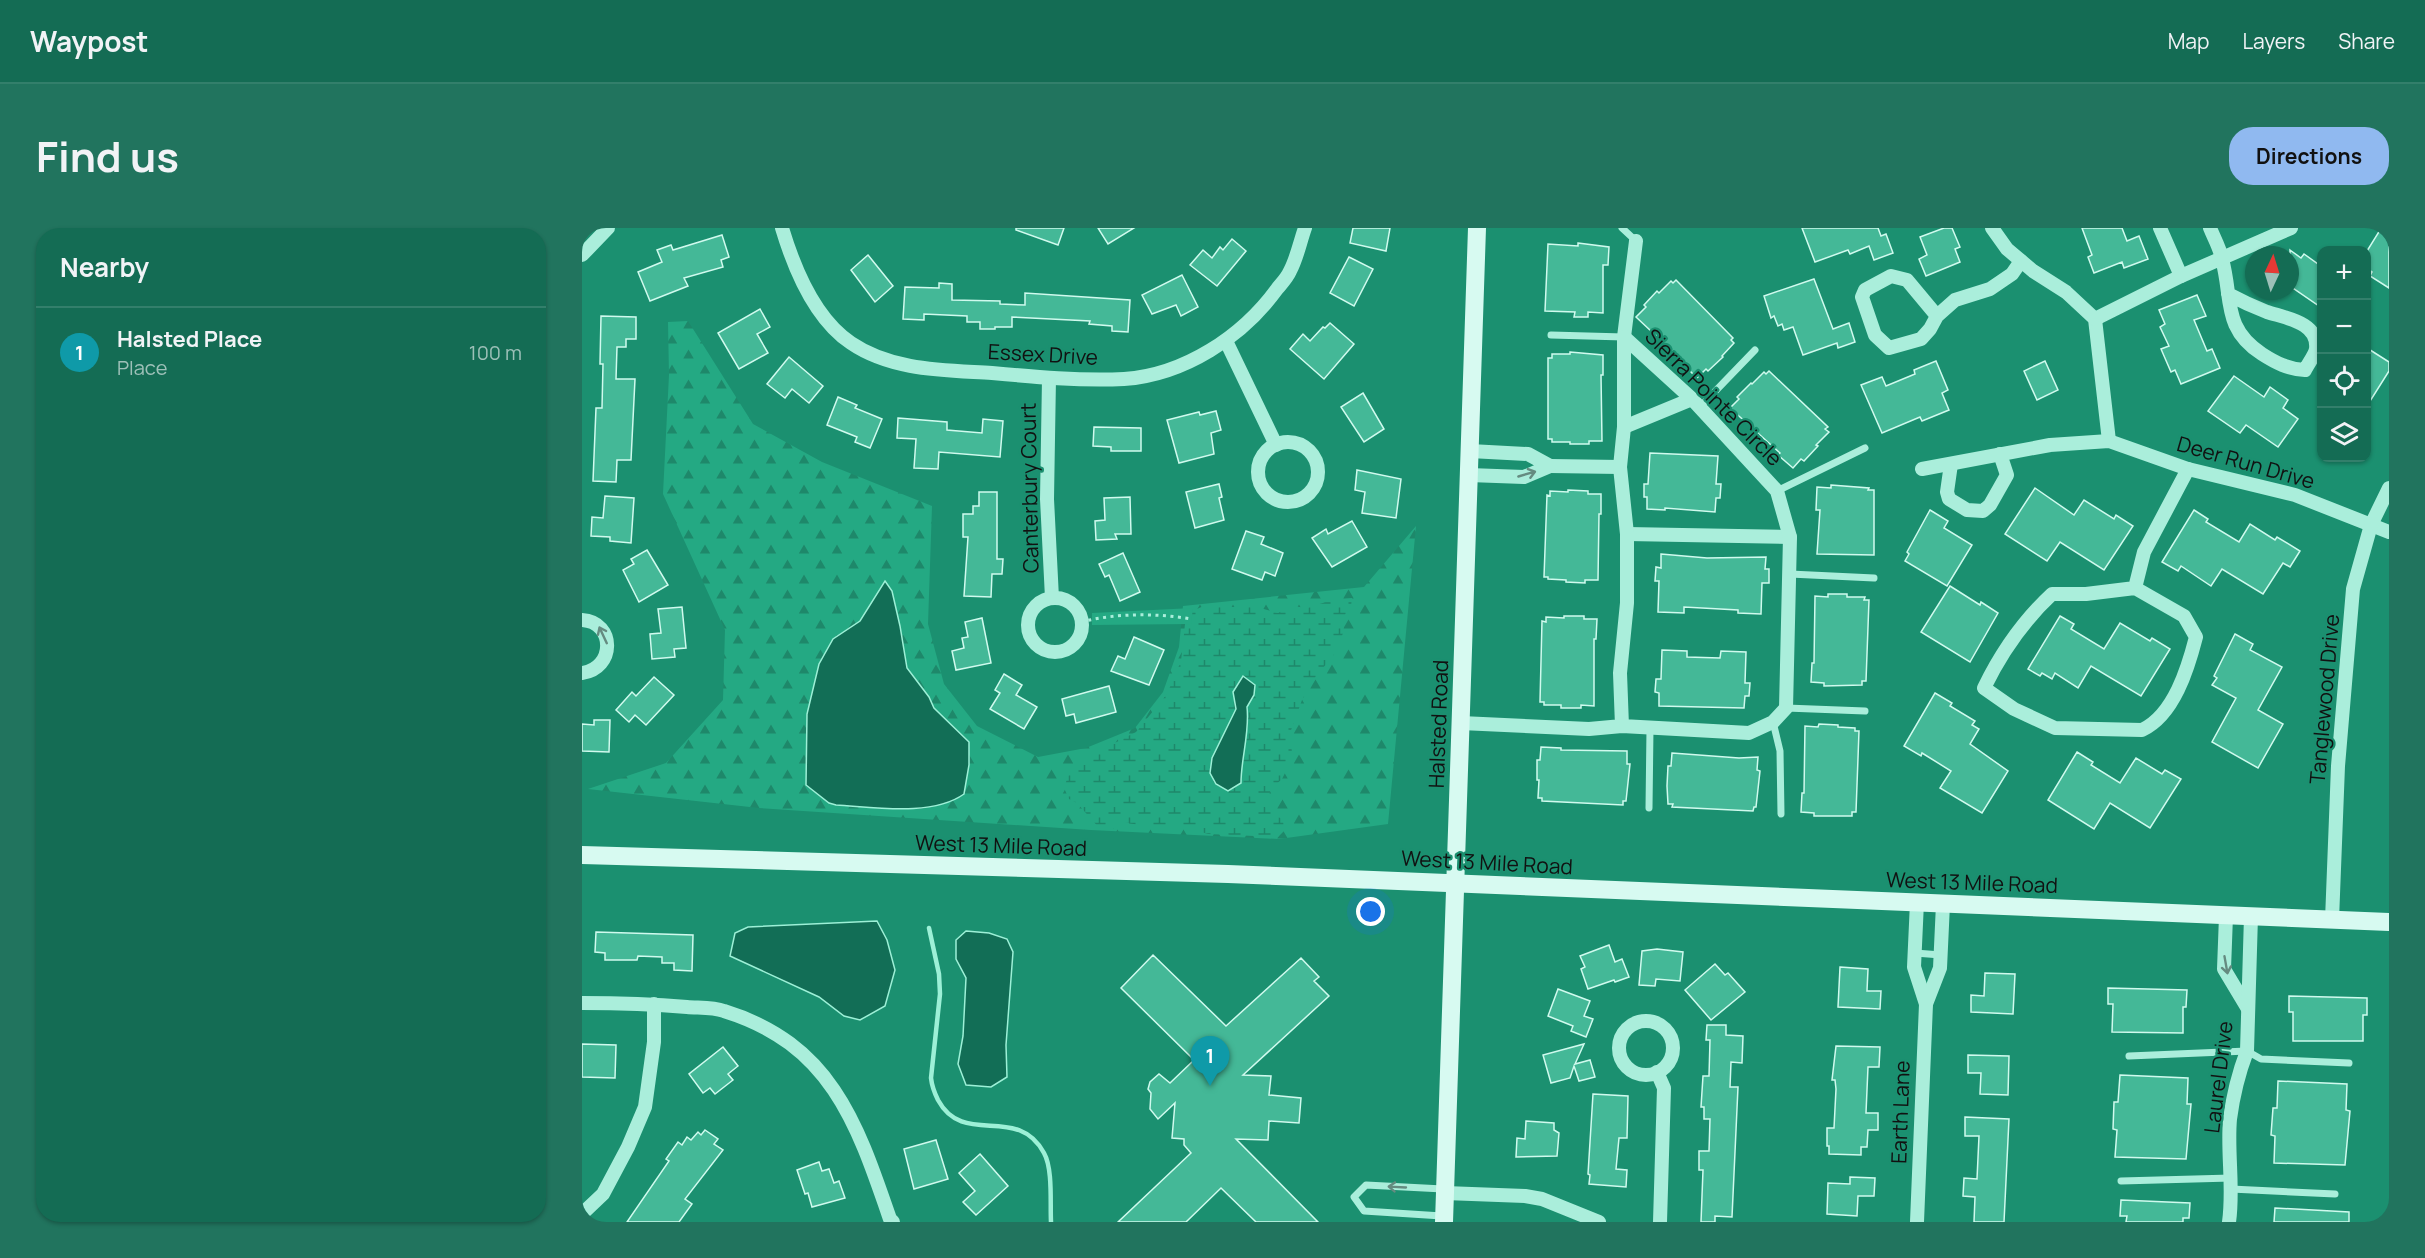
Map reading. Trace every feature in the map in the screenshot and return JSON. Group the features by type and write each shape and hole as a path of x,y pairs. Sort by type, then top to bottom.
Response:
{"street":[{"path":"582,255 608,228"},
{"name":"Essex Drive","path":"782,228 802,283 833,328 852,343 871,353 904,366 1049,378 1126,379 1179,367 1226,341 1263,309 1290,272 1305,228"},
{"name":"Halsted Road","path":"1444,1219 1477,228"},
{"path":"1992,228 2007,249 2066,292 2095,319 2109,441"},
{"path":"2160,228 2181,276"},
{"path":"2210,228 2222,258 2228,294 2234,326 2251,347 2290,369 2305,370 2316,350 2314,337 2307,327 2228,294"},
{"path":"2095,319 2181,276 2291,228"},
{"name":"Sierra Pointe Circle","path":"1622,726 1620,673 1628,603 1627,534 1620,467 1624,427 1624,337 1636,241"},
{"path":"1937,316 1907,280 1892,276 1865,290 1862,297 1875,335 1889,348 1921,339 1937,316 1955,300 1990,289 2012,274 2021,261"},
{"name":"Sierra Pointe Circle","path":"1624,337 1696,403 1777,491 1790,537 1786,708"},
{"path":"1226,341 1276,445"},
{"name":"Canterbury Court","path":"1049,378 1047,499 1052,598"},
{"path":"1624,427 1696,403"},
{"name":"Deer Run Drive","path":"1922,469 2050,445 2109,441 2188,469 2295,495 2389,532"},
{"path":"1295,443 1312,453 1317,462 1317,481 1305,497 1286,502 1268,494 1262,487 1259,477 1262,458 1276,445 1295,443"},
{"path":"1470,451 1528,454 1550,466"},
{"path":"1951,464 1947,492 1949,499 1967,510 1983,511 1990,505 2007,475 2000,454"},
{"path":"1469,475 1524,477 1550,466 1620,467"},
{"path":"2135,588 2144,552 2188,469"},
{"name":"Tanglewood Drive","path":"2332,920 2338,766 2353,588 2371,525 2389,488"},
{"path":"1627,534 1790,537"},
{"path":"2135,588 2184,616 2196,637 2184,678 2152,725 2142,730 2055,728 2014,708 1984,688 1994,668 2029,615 2052,594 2086,594 2135,588"},
{"name":"Canterbury Court","path":"1052,598 1069,602 1075,607 1082,622 1081,632 1071,646 1054,651 1038,645 1029,630 1031,613 1043,601 1052,598"},
{"path":"582,620 598,625 605,633 608,643 603,662 595,669 582,673"},
{"path":"1461,723 1589,729 1622,726 1749,733 1773,722 1786,708"},
{"name":"West 13 Mile Road","path":"582,855 1455,882 2389,922"},
{"name":"Earth Lane","path":"1917,902 1914,967 1926,1004"},
{"name":"Earth Lane","path":"1917,1222 1926,1004 1940,968 1943,904"},
{"name":"Laurel Drive","path":"2226,916 2224,969 2248,1009"},
{"name":"Laurel Drive","path":"2229,1222 2230,1120 2240,1070 2247,1051 2251,916"},
{"path":"582,1002 654,1004 722,1010 773,1030 804,1054 837,1092 864,1144 893,1222"},
{"path":"582,1214 603,1194 628,1147 645,1107 654,1042 654,1004"},
{"path":"1657,1072 1664,1088 1660,1222"},
{"path":"1445,1191 1542,1199 1599,1222"}],"lane":[{"path":"1622,228 1636,241"},
{"path":"1551,336 1624,337"},
{"path":"1696,403 1755,350"},
{"path":"1777,491 1865,448"},
{"path":"1790,574 1874,578"},
{"path":"1786,708 1865,711"},
{"path":"1773,722 1780,751 1780,814"},
{"path":"1648,808 1650,729"},
{"path":"1915,953 1941,955"},
{"path":"2129,1056 2247,1051 2261,1059 2349,1063"},
{"path":"2121,1181 2231,1184 2335,1194"},
{"path":"1444,1219 1364,1211 1354,1197 1366,1185 1445,1191"}],"path":[{"path":"1082,622 1112,617 1155,615 1191,619"}],"green space":[{"path":"688,321 753,424 822,462 932,506 928,624 944,684 977,726 1038,757 1086,748 1135,728 1163,692 1179,647 1183,606 1364,587 1416,526 1388,824 1279,839 1091,830 759,808 588,789 666,763 723,700 725,630 663,494 669,375 668,322"},
{"path":"1352,598 1351,606 1345,615 1343,633 1336,652 1314,679 1302,700 1290,733 1292,753 1288,767 1282,779 1271,789 1265,807 1283,820 1284,831 1278,837 1208,834 1182,826 1154,829 1121,821 1113,829 1101,830 1077,803 1069,799 1064,788 1075,765 1085,757 1136,732 1167,694 1181,661 1185,624 1190,612 1206,605 1233,607 1249,605 1278,613 1293,606 1307,608 1329,601"},
{"path":"1193,608 1191,624 1092,625 1092,613"}],"shaded area":[{"path":"885,581 892,591 907,668 929,697 934,708 969,742 969,765 964,794 936,806 902,809 836,805 829,803 806,785 807,714 819,664 833,639 860,621"},
{"path":"1243,676 1255,685 1254,695 1247,707 1241,783 1228,791 1216,784 1210,773 1212,758 1236,709 1233,692"},
{"path":"877,921 887,940 895,970 885,1006 860,1020 844,1016 819,997 730,956 735,933 748,927"},
{"path":"966,931 989,933 1007,939 1013,952 1006,1045 1007,1077 991,1087 966,1085 958,1064 963,1036 966,978 956,959 956,940"}],"building":[{"path":"1016,228 1064,228 1058,245 1016,230"},
{"path":"1098,228 1134,228 1108,244"},
{"path":"1353,228 1390,228 1386,251 1350,243"},
{"path":"1802,228 1878,228 1881,236 1886,234 1893,253 1874,260 1869,246 1850,254 1848,250 1815,262"},
{"path":"1944,228 1952,228 1960,247 1955,249 1960,262 1926,276 1919,259 1927,255 1920,237"},
{"path":"2082,228 2122,228 2127,241 2139,236 2148,259 2124,268 2122,262 2094,273 2088,257 2092,255"},
{"path":"2380,230 2389,236 2389,288 2371,277 2370,246"},
{"path":"722,235 729,257 721,260 723,267 684,278 688,286 650,301 638,272 662,262 657,250 671,245 673,250"},
{"path":"1232,239 1246,251 1217,286 1190,265 1203,250 1212,258 1220,247 1223,250"},
{"path":"1578,243 1609,247 1608,265 1603,265 1603,313 1588,312 1588,317 1574,317 1575,312 1545,311 1548,244 1578,246"},
{"path":"2304,254 2317,263 2317,305 2299,292 2299,257 2301,258"},
{"path":"868,255 893,286 875,302 851,270"},
{"path":"1349,257 1373,269 1354,306 1330,293"},
{"path":"1182,275 1198,307 1181,316 1176,305 1152,314 1142,295"},
{"path":"1814,279 1833,329 1849,323 1855,342 1838,348 1837,343 1803,355 1793,327 1784,330 1782,324 1778,326 1774,316 1771,318 1764,296"},
{"path":"1676,280 1733,338 1731,340 1734,343 1723,357 1697,378 1683,364 1684,362 1636,317 1657,291 1659,293 1671,281 1673,283"},
{"path":"939,283 952,284 952,300 1000,301 1000,304 1025,305 1025,293 1130,300 1128,332 1112,331 1112,326 1089,324 1090,321 1012,317 1012,327 980,329 980,322 967,322 967,316 924,314 924,320 903,319 905,287 939,288"},
{"path":"2197,295 2206,316 2194,320 2207,351 2212,349 2220,368 2181,384 2175,370 2171,372 2161,349 2169,346 2160,327 2165,324 2159,310"},
{"path":"760,309 770,327 757,334 768,353 739,369 718,333"},
{"path":"601,316 636,317 636,339 626,339 626,347 617,347 616,379 635,379 631,460 617,460 616,482 593,481 596,408 602,408"},
{"path":"1330,323 1354,344 1324,379 1290,349 1303,334 1310,341"},
{"path":"2371,351 2389,362 2389,371 2371,400"},
{"path":"1570,352 1603,355 1602,441 1570,444 1570,442 1552,442 1552,439 1548,439 1548,358 1552,358 1552,354 1570,354"},
{"path":"789,357 823,386 809,403 792,389 785,398 767,384"},
{"path":"1936,361 1948,390 1942,393 1949,410 1922,421 1920,417 1882,433 1861,385 1882,377 1886,386 1915,374 1914,370"},
{"path":"2045,361 2058,390 2037,400 2024,371"},
{"path":"1769,371 1828,427 1825,429 1829,432 1816,445 1818,446 1804,461 1801,459 1793,468 1778,455 1780,453 1730,408 1751,383 1764,372 1766,374"},
{"path":"2234,376 2264,397 2270,387 2288,400 2283,408 2298,419 2278,447 2246,425 2240,433 2208,411"},
{"path":"1363,393 1384,429 1364,442 1341,407"},
{"path":"838,397 857,405 855,408 882,419 870,448 855,442 857,437 827,425"},
{"path":"1216,411 1221,430 1211,433 1214,454 1179,463 1167,420 1199,412 1200,415"},
{"path":"898,418 947,422 947,430 982,433 983,419 1003,421 1000,457 939,452 938,469 914,468 916,439 897,438"},
{"path":"1094,427 1141,428 1141,451 1111,451 1111,447 1093,446"},
{"path":"1650,453 1718,456 1716,484 1721,484 1720,498 1716,498 1715,512 1647,509 1644,484 1648,484"},
{"path":"1357,470 1401,479 1396,518 1362,513 1365,492 1355,490"},
{"path":"1219,484 1222,497 1219,498 1224,520 1195,528 1186,492"},
{"path":"1831,485 1874,490 1874,555 1817,554 1820,510 1816,510 1817,487 1831,488"},
{"path":"2035,488 2074,515 2084,500 2114,519 2116,515 2133,526 2104,570 2060,542 2047,561 2005,534"},
{"path":"1568,490 1601,494 1598,580 1585,580 1585,583 1566,582 1566,580 1544,577 1547,495 1550,496 1550,491 1568,492"},
{"path":"979,492 997,492 997,559 1003,559 1002,574 992,574 991,597 964,596 968,537 963,537 963,514 973,514 973,506 979,506"},
{"path":"605,496 634,498 631,543 610,541 610,537 591,536 592,517 603,518"},
{"path":"1130,497 1131,534 1115,534 1117,539 1096,540 1095,521 1105,520 1104,498"},
{"path":"1930,510 1948,521 1944,528 1972,545 1947,586 1905,561 1909,554 1907,552"},
{"path":"2194,510 2208,519 2206,522 2239,542 2250,524 2275,540 2277,537 2300,551 2290,567 2283,563 2263,594 2222,569 2211,586 2181,566 2178,571 2162,562"},
{"path":"1352,521 1367,547 1332,567 1312,538 1326,529 1328,534"},
{"path":"1246,531 1264,537 1261,544 1283,553 1275,576 1265,572 1262,580 1232,569"},
{"path":"647,550 668,585 639,602 623,570 634,564 631,559"},
{"path":"1123,553 1140,592 1120,601 1109,575 1105,577 1099,564"},
{"path":"1661,554 1707,558 1766,557 1765,569 1769,569 1769,583 1762,583 1761,614 1738,613 1738,610 1684,607 1684,613 1658,612 1659,581 1655,581 1656,567 1661,568"},
{"path":"1950,586 1980,605 1981,602 1998,613 1970,662 1921,632"},
{"path":"1828,594 1847,594 1847,597 1865,597 1864,600 1869,600 1866,681 1862,681 1862,685 1824,686 1824,683 1811,682 1812,663 1814,663 1815,596 1828,597"},
{"path":"682,607 686,648 674,649 675,657 652,659 650,634 661,633 658,609"},
{"path":"1564,616 1584,616 1584,619 1597,619 1596,639 1594,639 1594,706 1561,708 1561,705 1544,705 1544,702 1540,702 1542,621 1546,622 1546,617 1564,618"},
{"path":"2060,616 2074,624 2071,629 2104,649 2120,623 2150,641 2152,638 2170,649 2141,696 2091,666 2078,688 2055,673 2052,679 2042,673 2040,676 2028,669"},
{"path":"982,618 991,663 956,670 952,651 964,648 962,638 968,637 965,622"},
{"path":"2235,634 2253,644 2250,650 2282,667 2258,710 2283,724 2258,768 2212,742 2236,698 2212,685 2217,678 2214,676"},
{"path":"1134,637 1164,650 1149,685 1111,671 1118,656 1125,659"},
{"path":"1662,650 1687,651 1687,657 1720,658 1721,651 1746,652 1745,683 1750,683 1749,696 1745,696 1744,708 1659,706 1659,693 1655,692 1656,679 1661,679"},
{"path":"1004,674 1022,685 1016,695 1037,707 1024,729 990,709 1000,693 995,690"},
{"path":"654,677 674,695 646,725 635,715 629,722 616,710 632,692 636,696"},
{"path":"1109,686 1116,712 1076,723 1074,714 1066,716 1062,699"},
{"path":"1935,693 1952,703 1950,706 1975,721 1972,725 1979,729 1970,744 2008,771 1982,813 1940,788 1951,771 1922,753 1921,756 1904,746"},
{"path":"594,720 610,720 609,752 582,751 582,724 594,725"},
{"path":"1819,724 1838,725 1838,727 1855,728 1855,731 1859,731 1856,812 1852,812 1852,816 1814,816 1814,813 1801,812 1802,793 1804,793 1805,726 1818,727"},
{"path":"1541,747 1561,748 1561,750 1627,751 1627,764 1630,764 1626,801 1623,801 1623,805 1542,801 1542,798 1538,798 1539,780 1537,780 1537,760 1540,760"},
{"path":"2077,752 2093,762 2091,765 2120,783 2136,758 2162,774 2165,770 2181,779 2150,828 2110,803 2094,829 2048,800"},
{"path":"1672,753 1739,758 1758,757 1757,770 1760,771 1756,807 1753,811 1672,807 1673,804 1668,804 1667,786 1668,766 1671,766"},
{"path":"596,932 693,935 692,971 674,970 674,963 662,963 662,957 638,956 637,960 605,960 605,953 595,952"},
{"path":"1609,945 1615,962 1622,959 1629,977 1588,989 1581,969 1585,967 1580,956"},
{"path":"1657,949 1683,952 1680,981 1656,979 1655,986 1639,985 1642,951"},
{"path":"1153,955 1226,1026 1301,958 1319,977 1314,981 1329,996 1243,1075 1271,1076 1269,1095 1301,1098 1299,1123 1269,1121 1268,1140 1236,1139 1318,1222 1256,1222 1221,1188 1186,1222 1118,1222 1191,1153 1184,1145 1184,1139 1172,1138 1175,1103 1158,1119 1150,1109 1151,1093 1148,1089 1150,1082 1159,1074 1170,1083 1194,1060 1121,988"},
{"path":"1715,964 1725,975 1728,973 1745,992 1711,1020 1685,990"},
{"path":"1840,967 1868,969 1867,991 1881,991 1880,1009 1838,1007"},
{"path":"1985,973 2015,974 2013,1014 1971,1012 1971,995 1984,996"},
{"path":"2108,988 2187,990 2186,1007 2183,1007 2183,1033 2112,1032 2113,1004 2108,1004"},
{"path":"1558,989 1590,1001 1584,1016 1593,1019 1586,1037 1571,1031 1573,1026 1548,1016"},
{"path":"2289,996 2367,998 2367,1015 2363,1015 2363,1041 2293,1041 2293,1012 2289,1012"},
{"path":"1707,1025 1726,1025 1726,1035 1743,1036 1742,1063 1731,1062 1730,1087 1738,1087 1732,1217 1715,1216 1715,1222 1701,1222 1703,1170 1699,1170 1699,1151 1709,1151 1710,1119 1704,1119 1704,1107 1701,1107 1703,1076 1709,1076 1710,1040 1706,1040"},
{"path":"582,1044 616,1045 615,1078 582,1077"},
{"path":"1584,1044 1575,1064 1590,1060 1595,1077 1579,1081 1574,1066 1570,1078 1551,1083 1543,1055"},
{"path":"1836,1046 1880,1047 1879,1067 1868,1067 1866,1113 1878,1113 1878,1130 1868,1130 1867,1147 1861,1147 1861,1155 1829,1154 1829,1146 1827,1146 1827,1128 1834,1128 1836,1089 1835,1080 1832,1080"},
{"path":"723,1047 738,1066 728,1074 733,1080 715,1094 710,1088 703,1093 689,1074"},
{"path":"1968,1055 2009,1056 2008,1095 1980,1094 1981,1073 1968,1073"},
{"path":"2120,1075 2188,1078 2187,1104 2191,1104 2186,1159 2115,1157 2117,1130 2113,1129 2114,1102 2118,1102"},
{"path":"2278,1081 2347,1084 2346,1110 2350,1111 2345,1165 2274,1163 2275,1136 2271,1135 2273,1108 2277,1108"},
{"path":"1593,1094 1628,1096 1627,1138 1619,1138 1616,1169 1627,1170 1626,1187 1589,1184"},
{"path":"1965,1117 2009,1119 2004,1222 1974,1222 1975,1197 1963,1196 1964,1178 1977,1179 1979,1136 1965,1136"},
{"path":"1526,1121 1554,1123 1554,1130 1559,1133 1557,1156 1516,1157 1517,1138 1525,1139"},
{"path":"705,1130 718,1139 714,1144 723,1150 685,1199 692,1204 679,1222 627,1222 669,1161 666,1159 678,1142 682,1145 687,1137 691,1140 698,1132 701,1135"},
{"path":"936,1140 948,1179 914,1189 904,1149"},
{"path":"980,1154 1008,1186 976,1215 963,1202 975,1191 959,1173"},
{"path":"819,1162 822,1171 829,1169 834,1183 839,1181 845,1198 812,1207 797,1170"},
{"path":"1850,1177 1875,1178 1874,1196 1858,1196 1857,1216 1827,1214 1828,1183 1850,1184"},
{"path":"2121,1200 2190,1203 2189,1218 2183,1218 2183,1222 2126,1222 2127,1216 2120,1216"},
{"path":"2275,1208 2349,1212 2349,1222 2274,1222"}],"waterway":[{"path":"929,928 939,974 940,994 931,1078 934,1092 949,1114 962,1122 1020,1130 1033,1138 1044,1153 1049,1168 1051,1222"}],"place":[{"name":"Halsted Place","path":"1210,1086"}]}
